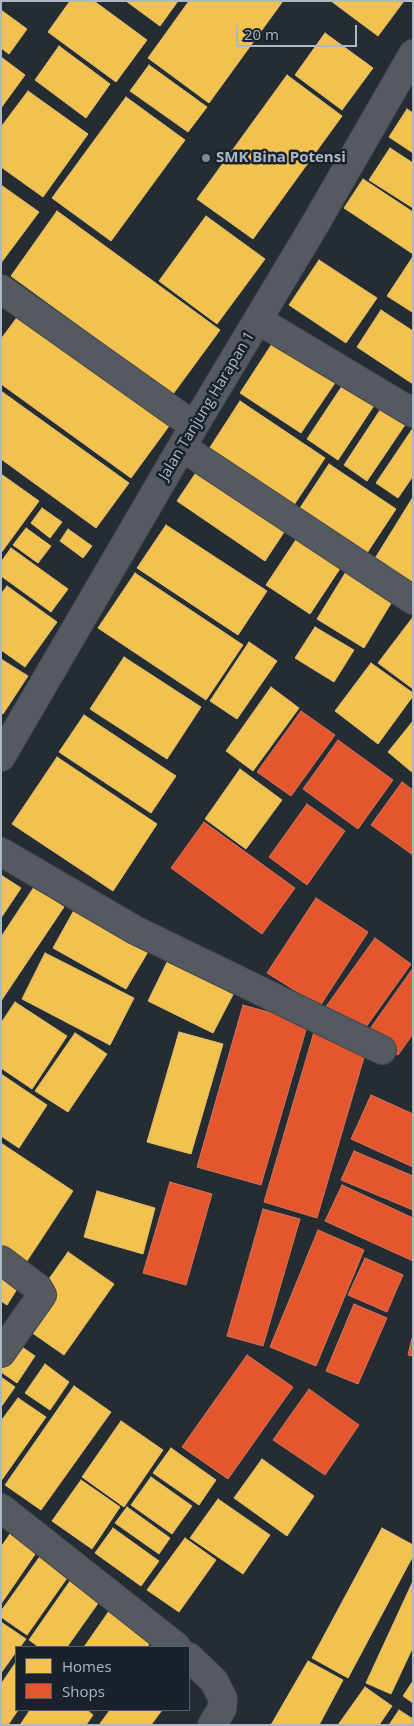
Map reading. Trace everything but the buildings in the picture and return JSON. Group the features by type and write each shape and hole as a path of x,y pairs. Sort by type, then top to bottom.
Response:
{"street":[{"name":"Jalan Tanjung Harapan 1","path":"1,757 413,54"},
{"path":"1,289 188,436 413,600"},
{"path":"258,320 413,413"},
{"path":"1,852 135,930 382,1050"},
{"path":"1,1260 38,1288 42,1295 1,1353"},
{"path":"1,1508 176,1646"},
{"path":"190,1658 214,1681 223,1699 222,1709 212,1725"}],"place":[{"name":"SMK Bina Potensi","path":"206,158"}]}
